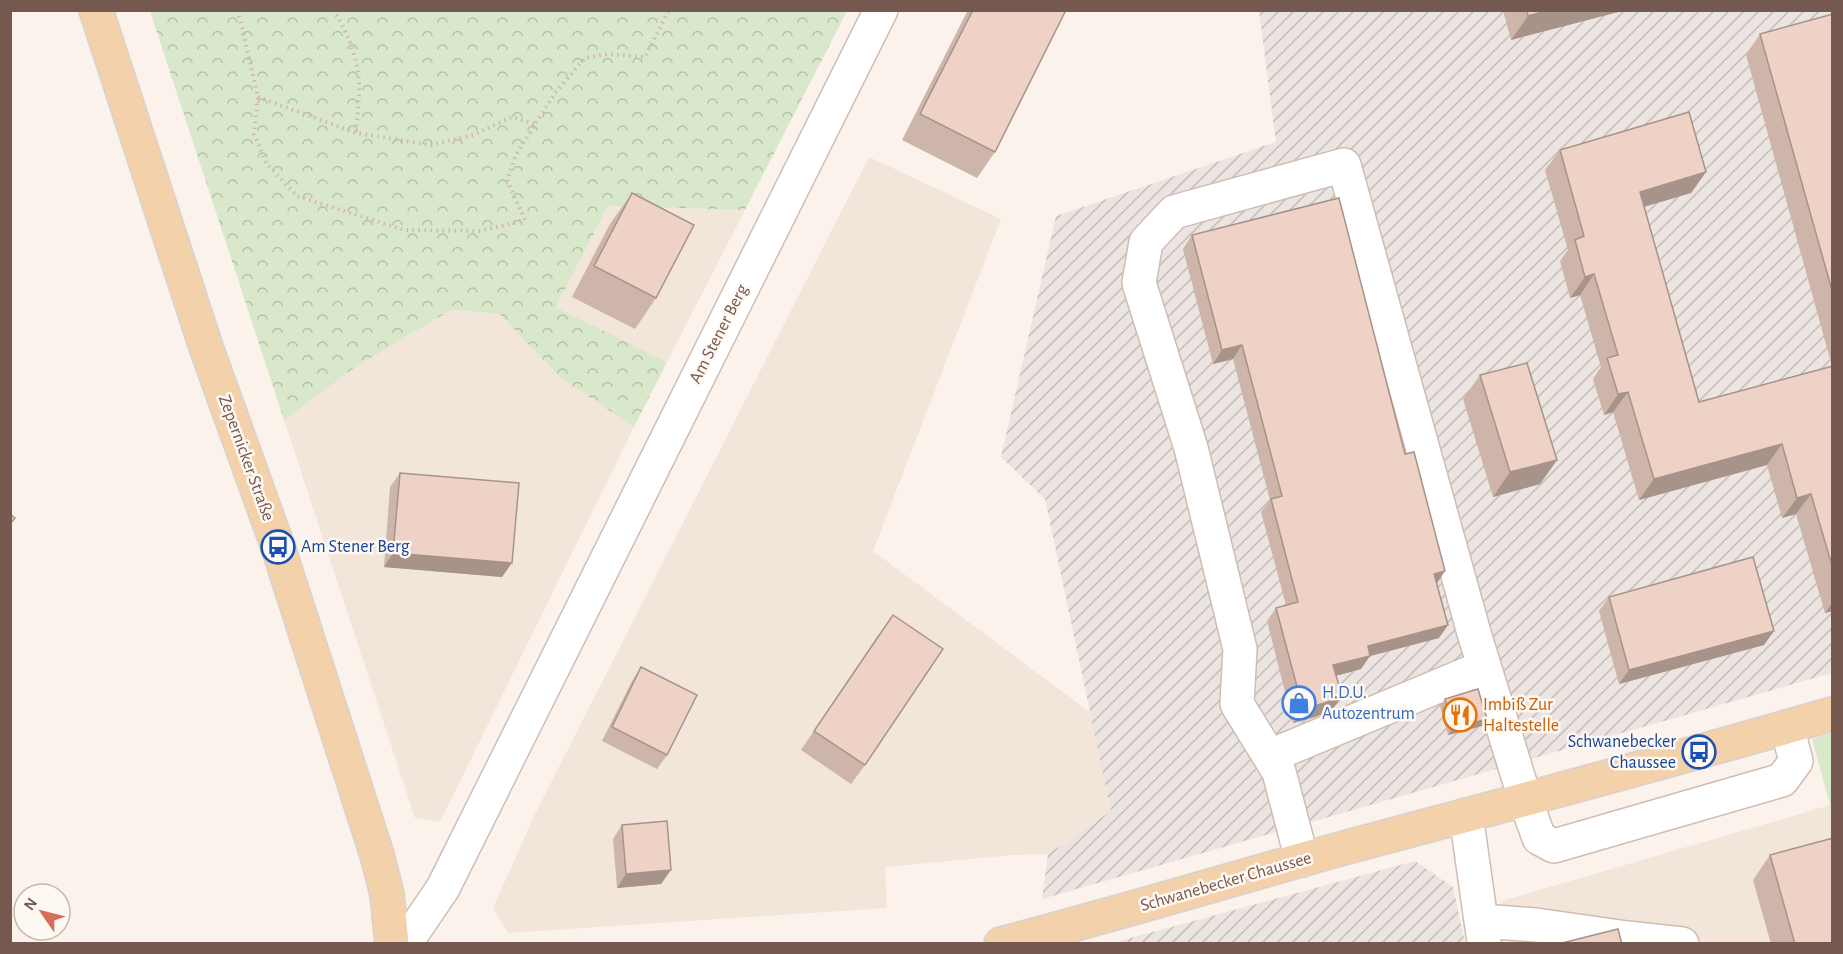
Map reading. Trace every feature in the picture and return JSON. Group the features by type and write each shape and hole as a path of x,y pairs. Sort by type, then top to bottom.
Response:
{"main road":[{"name":"Zepernicker Straße","path":"96,10 207,350 278,547 374,844 387,894 392,944"},
{"name":"Schwanebecker Chaussee","path":"1000,944 1101,918 1302,860 1833,714"}],"street":[{"name":"Am Stener Berg","path":"405,944 443,888 881,10"},
{"path":"1302,860 1279,772 1237,704 1240,649 1191,448 1139,283 1146,242 1174,212 1344,165 1484,668 1539,838 1554,846 1782,780 1796,761 1786,727"},
{"path":"1270,756 1484,668"},
{"path":"1466,815 1483,932 1536,925 1628,941 1682,944"}],"path":[{"path":"238,10 258,98 254,134 266,163 297,196 404,230 480,231 525,220 507,180 516,155 555,93 585,58 609,54 645,57 669,10"},
{"path":"333,10 341,22 354,54 359,82 356,133"},
{"path":"258,98 356,133 431,145 473,135 512,117 536,124"}],"shaded area":[{"path":"1259,11 1832,11 1832,673 1042,899 1048,854 1111,811 1045,499 1001,457 1056,216 1276,142"},
{"path":"869,157 1001,219 873,551 1091,713 1111,811 1048,854 885,867 887,908 508,933 493,908 535,814"},
{"path":"608,206 745,210 667,362 556,307"},
{"path":"451,310 499,314 562,379 634,427 440,822 415,818 284,420 354,368"},
{"path":"1830,805 1832,812 1832,943 1508,943 1502,901"},
{"path":"1415,861 1453,887 1465,943 1116,943 1116,942"}],"green space":[{"path":"150,11 847,11 745,210 608,206 556,307 667,362 634,427 562,379 499,314 451,310 354,368 284,420"},
{"path":"1832,733 1832,812 1812,739"}],"building":[{"path":"973,10 1066,10 995,152 920,114"},
{"path":"1527,10 1549,10 1528,16"},
{"path":"1833,14 1833,294 1760,34"},
{"path":"1689,112 1706,172 1640,192 1699,402 1833,366 1833,569 1811,494 1797,498 1782,444 1654,479 1628,392 1618,394 1607,358 1618,355 1594,274 1585,277 1575,240 1584,236 1560,150"},
{"path":"632,193 694,225 656,298 594,266"},
{"path":"1339,198 1405,454 1414,452 1445,571 1434,574 1448,625 1368,646 1370,656 1333,665 1342,696 1303,709 1276,608 1298,602 1271,499 1282,496 1242,345 1222,350 1192,235"},
{"path":"1527,363 1557,460 1510,472 1480,375"},
{"path":"400,473 519,483 512,563 393,553"},
{"path":"10,514 15,518 10,524"},
{"path":"1753,557 1774,631 1629,670 1609,597"},
{"path":"893,615 943,649 865,765 814,731"},
{"path":"641,667 697,695 667,755 612,727"},
{"name":"Imbiß Zur Haltestelle","path":"1478,689 1487,719 1453,728 1445,699"},
{"path":"667,821 671,870 626,874 622,825"},
{"path":"1833,838 1833,944 1795,944 1770,855"},
{"path":"1618,929 1622,944 1558,944"}],"place":[{"name":"Am Stener Berg","path":"278,547"},
{"name":"H.D.U. Autozentrum","path":"1299,703"},
{"name":"Imbiß Zur Haltestelle","path":"1460,715"},
{"name":"Schwanebecker Chaussee","path":"1699,752"}]}
